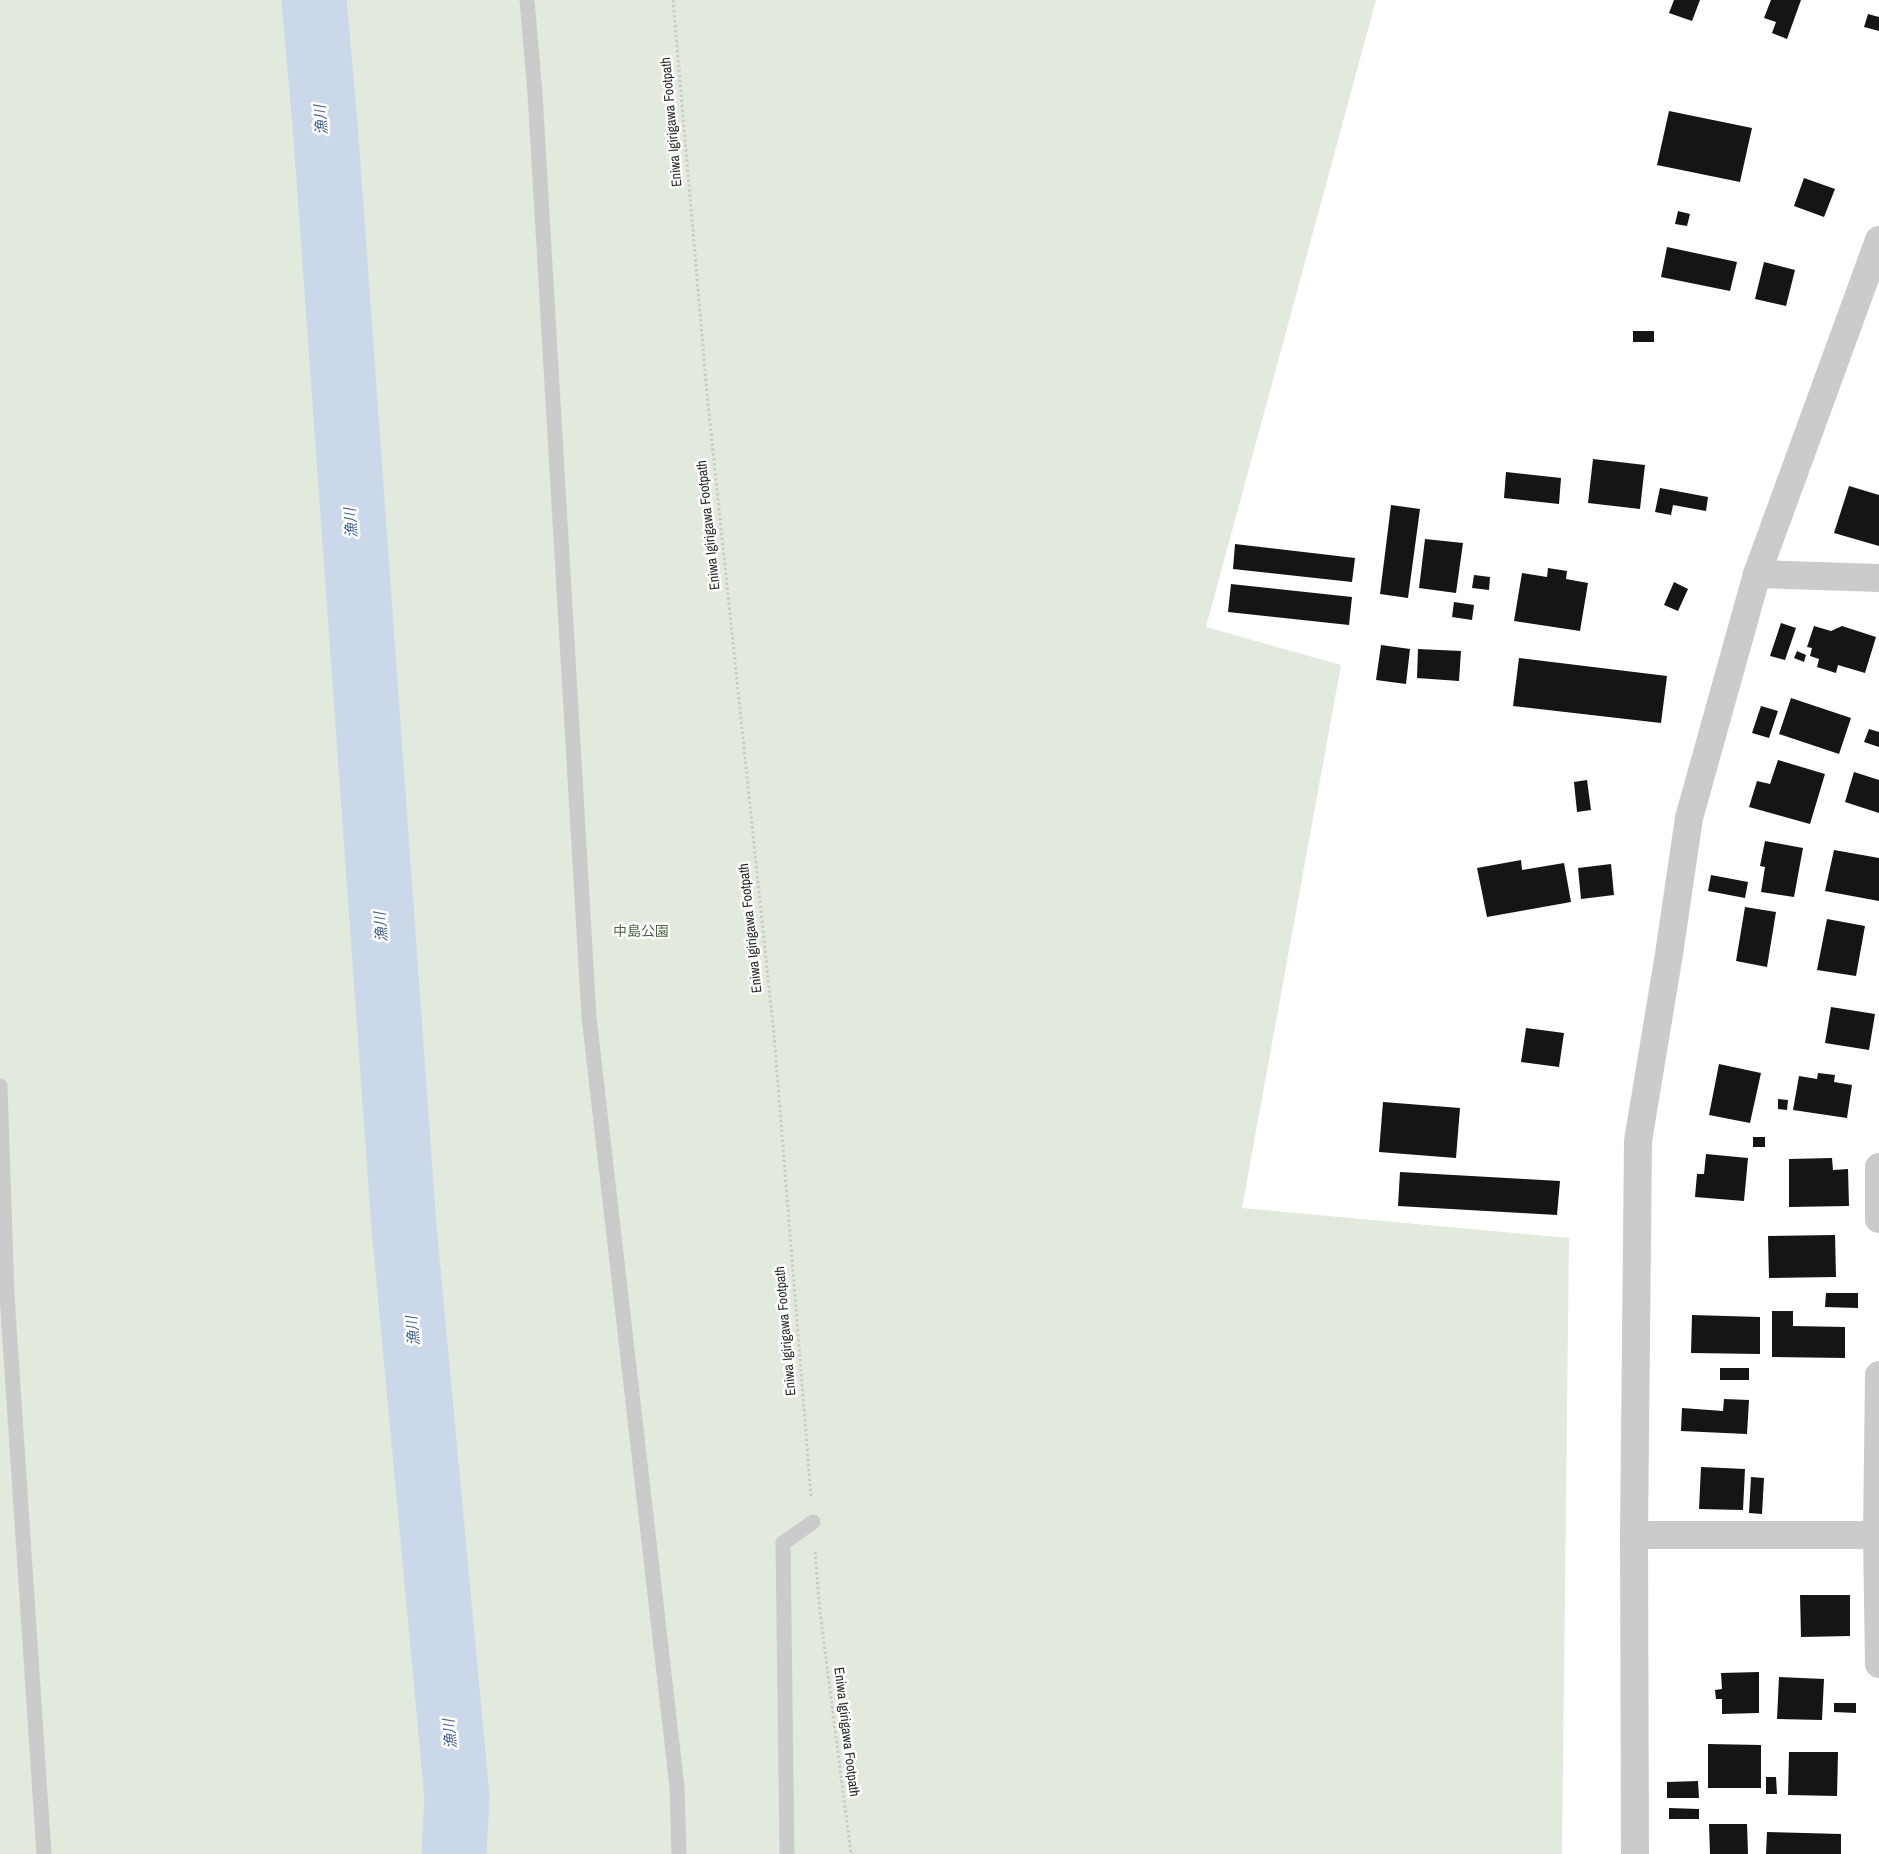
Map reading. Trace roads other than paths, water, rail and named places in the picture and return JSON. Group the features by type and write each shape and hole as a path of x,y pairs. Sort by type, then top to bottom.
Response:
{"street":[{"path":"1635,1854 1634,1535 1638,1140 1669,954 1689,818 1757,574 1879,240"},
{"path":"1757,574 1879,578"},
{"path":"1879,1167 1879,1219"},
{"path":"1879,1375 1879,1664"},
{"path":"1634,1535 1878,1535"}],"lane":[{"path":"527,0 535,94 589,1017 677,1787 679,1854"},
{"path":"0,1086 7,1296 44,1854"},
{"path":"787,1854 784,1543 813,1522"}],"waterway":[{"name":"漁川","path":"314,0 325,124 404,1227 457,1797 454,1854"}],"park label":[{"name":"中島公園","path":"641,932"}]}
